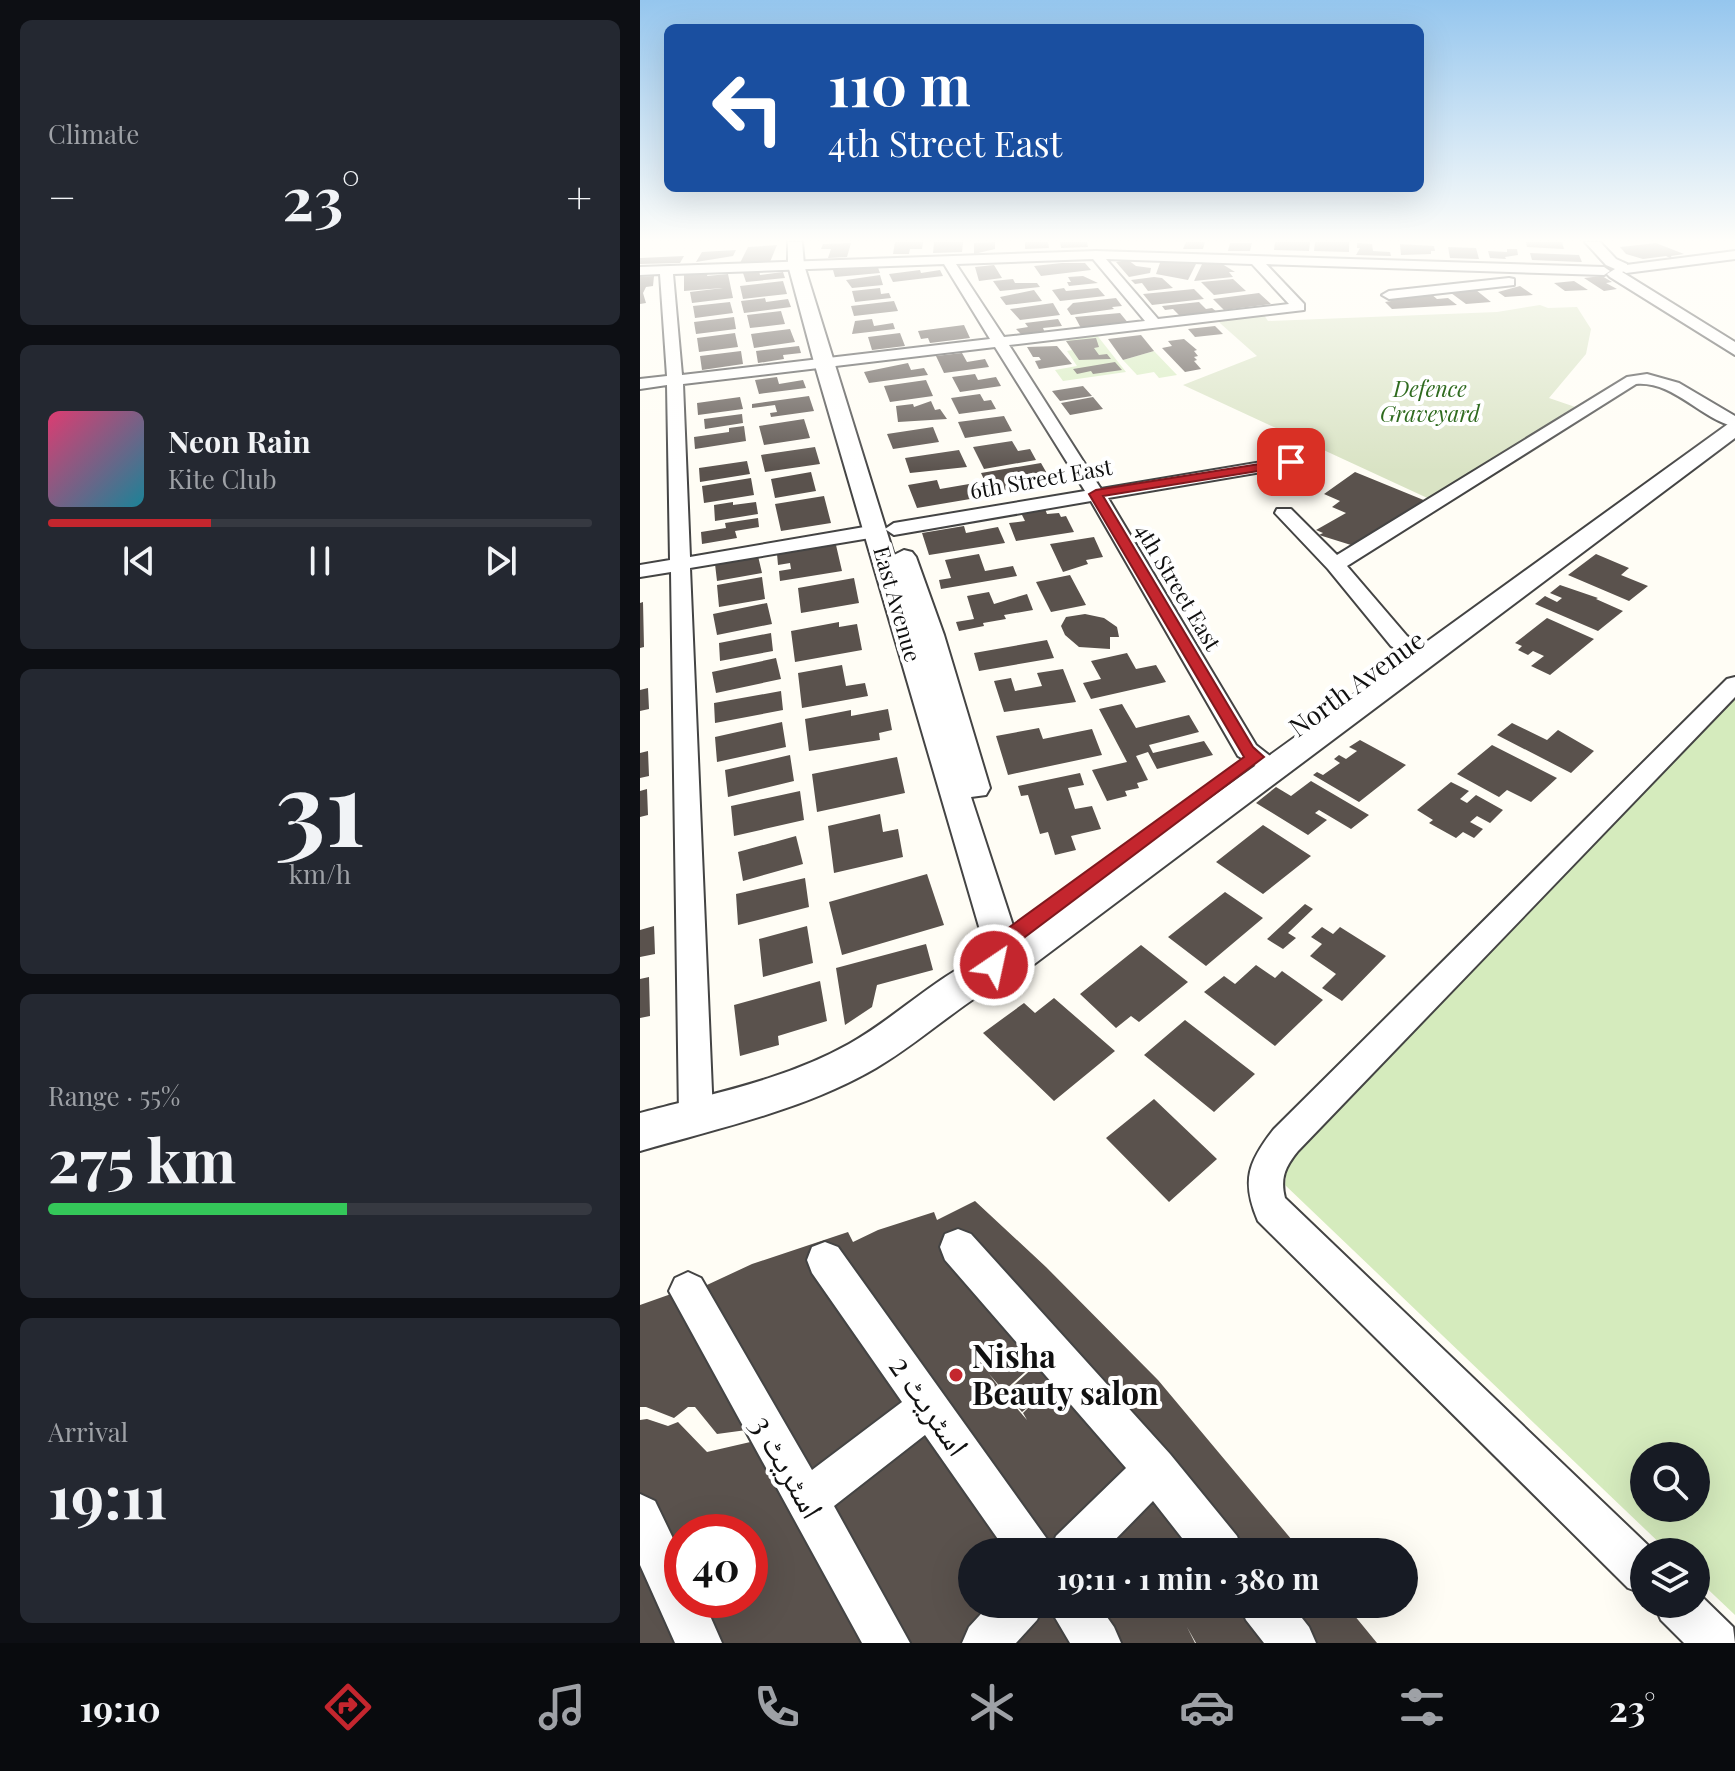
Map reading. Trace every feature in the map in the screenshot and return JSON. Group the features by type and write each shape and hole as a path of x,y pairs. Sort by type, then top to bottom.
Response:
{"street":[{"path":"670,319 675,380 696,1115"},
{"name":"East Avenue","path":"820,319 1012,949"},
{"name":"4th Street East","path":"985,319 1096,494 1247,750 1264,762"},
{"path":"1150,319 1154,323"},
{"path":"640,384 1193,319"},
{"path":"1687,319 1735,350"},
{"path":"1693,319 1735,344"},
{"path":"1335,565 1632,380 1644,378 1666,382 1717,417 1733,421"},
{"name":"North Avenue","path":"640,1132 825,1075 889,1040 1733,421"},
{"name":"6th Street East","path":"640,571 1291,462"},
{"path":"1284,513 1335,565 1399,641 1416,651"},
{"path":"1630,1558 1271,1209 1262,1189 1268,1163 1286,1140 1735,684"},
{"path":"958,1247 1155,1469 1210,1538"},
{"name":"اسٹریٹ 2","path":"825,1260 1023,1538"},
{"name":"اسٹریٹ 3","path":"688,1291 887,1643"},
{"path":"806,1501 930,1406"},
{"path":"1086,1538 1155,1469"},
{"path":"640,1516 699,1643"},
{"path":"985,1643 1008,1618"},
{"path":"1080,1618 1098,1643"},
{"path":"1273,1618 1293,1643"},
{"path":"1691,1618 1717,1643"}],"green space":[{"name":"Defence Graveyard","path":"1215,319 1584,319 1591,329 1586,354 1549,398 1584,410 1436,502 1183,385 1257,356"},
{"path":"1096,334 1126,372 1063,381 1055,370 1077,366 1067,351 1072,350 1066,341"},
{"path":"1154,351 1177,375 1159,378 1154,372 1137,375 1123,360"},
{"path":"1735,700 1735,1615 1710,1591 1710,1538 1654,1538 1638,1522 1710,1522 1710,1442 1630,1442 1630,1515 1285,1185 1287,1166 1302,1145"}],"building":[{"path":"734,319 736,329 696,334 694,322"},
{"path":"748,319 783,319 785,324 750,328"},
{"path":"872,319 874,326 893,323 895,329 852,334 855,321"},
{"path":"1058,319 1062,326 1043,328 1045,333 1022,335 1016,329 1028,327 1025,323"},
{"path":"1076,319 1125,319 1129,324 1082,330"},
{"path":"964,325 970,338 930,343 928,338 921,339 918,331"},
{"path":"1215,326 1223,334 1195,337 1188,329"},
{"path":"790,329 795,342 754,348 751,334"},
{"path":"735,333 738,347 699,352 697,338"},
{"path":"900,333 905,346 872,350 868,337"},
{"path":"1141,335 1154,351 1123,360 1108,339"},
{"path":"1096,338 1099,347 1094,348 1099,355 1107,354 1111,359 1079,360 1066,341"},
{"path":"1184,339 1197,350 1194,351 1198,356 1194,357 1197,360 1194,361 1201,369 1185,372 1162,348 1172,346 1168,341"},
{"path":"799,346 801,353 758,363 756,351"},
{"path":"1057,346 1072,364 1039,369 1035,361 1041,360 1033,357 1027,347"},
{"path":"741,351 743,364 702,370 700,356"},
{"path":"962,353 967,362 985,359 989,367 944,373 936,356"},
{"path":"1115,362 1122,370 1077,374 1073,369"},
{"path":"908,363 911,370 924,368 928,375 869,383 864,372"},
{"path":"975,374 978,380 996,377 1001,386 960,392 952,377"},
{"path":"777,377 779,384 803,380 806,388 759,394 755,380"},
{"path":"926,380 933,396 890,402 884,386"},
{"path":"1083,386 1092,396 1060,401 1052,391"},
{"path":"980,394 984,401 991,400 996,409 959,414 951,398"},
{"path":"809,396 814,411 771,417 770,413 777,412 775,405 752,408 752,404"},
{"path":"740,397 743,409 698,415 697,403"},
{"path":"1093,397 1103,409 1070,415 1061,403"},
{"path":"931,401 935,410 940,409 947,419 898,422 896,406 913,404 914,407"},
{"path":"742,414 743,423 705,429 704,419"},
{"path":"1004,416 1012,431 965,438 958,422"},
{"path":"804,419 810,438 764,445 759,426"},
{"path":"744,426 746,441 695,449 694,437 729,432 729,428"},
{"path":"933,427 939,442 893,449 887,434"},
{"path":"1012,441 1018,451 1030,449 1036,460 984,469 973,447"},
{"path":"815,447 820,464 765,472 761,455"},
{"path":"959,450 967,467 910,473 905,458"},
{"path":"747,461 750,474 700,482 699,468"},
{"path":"1041,463 1053,484 991,494 981,473"},
{"path":"811,472 816,491 775,498 771,479"},
{"path":"1355,472 1426,501 1351,545 1319,535 1323,533 1316,530 1346,513 1332,507 1340,501 1324,494"},
{"path":"751,478 754,495 704,503 702,486"},
{"path":"937,480 940,489 975,483 982,497 917,508 908,485"},
{"path":"824,496 831,523 781,531 775,504"},
{"path":"733,502 733,505 756,502 758,514 715,521 714,505"},
{"path":"1045,509 1047,514 1066,516 1074,532 1016,541 1009,523 1025,521 1021,513"},
{"path":"758,518 759,527 735,531 737,538 702,544 701,532 726,528 725,523"},
{"path":"964,526 966,533 998,527 1005,543 929,555 922,533"},
{"path":"1094,537 1103,557 1086,560 1088,564 1063,572 1050,544"},
{"path":"836,545 842,571 780,581 779,571 791,569 790,563 778,565 777,554"},
{"path":"979,554 985,571 1013,566 1017,576 941,589 939,580 951,578 945,560"},
{"path":"1596,554 1629,568 1621,575 1648,586 1629,601 1568,575"},
{"path":"758,556 762,573 717,581 715,564"},
{"path":"1070,575 1086,605 1051,612 1036,582"},
{"path":"762,577 765,599 719,607 717,585"},
{"path":"854,578 859,603 801,613 798,588"},
{"path":"1560,585 1598,598 1623,611 1598,631 1535,604 1545,596 1557,602 1562,598 1550,593"},
{"path":"989,592 994,604 1027,594 1033,610 1004,615 1006,619 959,631 956,622 974,619 967,596"},
{"path":"643,602 644,647 640,648 640,603"},
{"path":"767,603 772,624 717,635 713,614"},
{"path":"1085,614 1104,618 1117,627 1119,637 1110,637 1110,649 1079,647 1065,635 1061,626 1066,617"},
{"path":"1547,618 1594,639 1550,675 1531,666 1544,656 1533,651 1528,655 1518,650 1522,646 1515,643"},
{"path":"839,622 839,627 857,624 862,650 795,662 791,631"},
{"path":"771,633 773,651 720,661 719,643"},
{"path":"1047,640 1054,658 979,671 974,653"},
{"path":"1127,653 1136,669 1156,665 1166,682 1091,699 1083,683 1101,679 1091,661"},
{"path":"776,658 781,679 716,693 712,672"},
{"path":"842,665 846,686 865,683 868,696 802,708 798,673"},
{"path":"1063,669 1076,702 1004,712 994,681 1011,678 1015,691 1042,686 1037,673"},
{"path":"648,688 649,709 640,711 640,690"},
{"path":"781,691 783,710 715,723 714,703"},
{"path":"1122,704 1136,728 1189,715 1199,732 1149,745 1153,753 1204,741 1213,755 1157,769 1148,752 1136,756 1148,780 1137,783 1139,788 1125,791 1127,796 1107,801 1092,770 1127,762 1099,709"},
{"path":"888,709 892,730 879,733 880,740 809,751 805,719 851,710 851,716"},
{"path":"782,722 786,747 717,762 715,737"},
{"path":"1512,723 1547,740 1558,730 1594,751 1571,773 1497,735"},
{"path":"1039,728 1043,739 1092,729 1102,755 1008,775 996,736"},
{"path":"1360,740 1406,765 1359,802 1313,775 1317,772 1323,775 1340,763 1334,759 1339,755 1346,759 1357,751 1349,747"},
{"path":"1492,745 1557,778 1531,802 1507,790 1499,797 1457,774"},
{"path":"648,751 649,776 640,778 640,753"},
{"path":"790,755 794,781 728,797 725,770"},
{"path":"897,757 905,793 817,812 812,774"},
{"path":"1080,773 1084,785 1068,788 1075,809 1092,806 1101,829 1071,836 1076,850 1055,855 1048,832 1040,834 1028,795 1021,796 1018,786"},
{"path":"1311,781 1369,815 1351,829 1319,810 1315,813 1327,820 1308,835 1256,803 1276,787 1291,796"},
{"path":"1451,782 1469,791 1460,799 1467,803 1476,795 1503,810 1490,823 1477,816 1470,822 1483,829 1474,838 1463,832 1456,838 1429,823 1433,820 1417,810"},
{"path":"647,789 648,815 640,817 640,791"},
{"path":"800,791 804,820 734,836 731,806"},
{"path":"880,814 883,832 898,829 903,857 834,873 828,826"},
{"path":"1263,825 1311,856 1263,894 1216,862"},
{"path":"796,836 803,864 743,881 738,852"},
{"path":"927,874 944,925 842,955 829,902"},
{"path":"805,878 809,907 738,925 736,894"},
{"path":"1225,892 1263,918 1206,966 1168,937"},
{"path":"1305,904 1313,909 1288,933 1296,938 1283,949 1267,939"},
{"path":"654,926 655,954 640,957 640,930"},
{"path":"807,926 813,963 763,977 759,939"},
{"path":"1322,927 1333,934 1340,927 1386,956 1342,1001 1322,988 1336,974 1310,956 1322,944 1311,937"},
{"path":"926,944 933,970 877,985 872,1007 845,1025 836,968"},
{"path":"1141,945 1188,982 1139,1022 1131,1016 1116,1028 1080,994"},
{"path":"1256,965 1275,978 1282,971 1323,1000 1275,1046 1204,992 1224,976 1235,984"},
{"path":"649,977 650,1016 640,1018 640,979"},
{"path":"820,981 827,1021 778,1036 779,1045 740,1056 734,1005"},
{"path":"1054,998 1115,1051 1054,1101 983,1033 1024,1003 1035,1013"},
{"path":"1185,1020 1255,1074 1214,1112 1144,1055"},
{"path":"1154,1099 1217,1159 1169,1202 1106,1138"},
{"path":"975,1201 1046,1267 1158,1380 1290,1538 1218,1538 1124,1415 955,1239 949,1242 1044,1355 1004,1391 989,1374 1003,1392 1027,1420 1023,1413 1032,1404 1022,1412 1005,1393 1045,1357 1107,1418 1143,1468 1076,1538 1037,1538 948,1411 831,1254 818,1261 921,1409 807,1492 694,1291 752,1264 848,1232 853,1242 878,1230 934,1212 937,1220"},
{"path":"671,1294 754,1429 717,1434 695,1407 688,1407 674,1418 640,1407 640,1305"},
{"path":"924,1414 1012,1538 958,1538 958,1618 996,1618 972,1643 898,1643 814,1501"},
{"path":"647,1419 668,1426 678,1422 707,1452 759,1440 880,1643 704,1643 694,1618 768,1618 768,1514 664,1514 664,1552 640,1502 640,1420"},
{"path":"1153,1482 1202,1538 1095,1538"},
{"path":"640,1540 664,1600 664,1618 671,1618 681,1643 640,1643"},
{"path":"1013,1618 1072,1618 1090,1643 988,1643"},
{"path":"1088,1618 1267,1618 1286,1643 1196,1643 1187,1627 1195,1643 1105,1643"},
{"path":"1281,1618 1356,1618 1377,1643 1301,1643"}],"place":[{"name":"Nisha Beauty salon","path":"956,1375"}],"route":[{"path":"994,965 1000,945 1255,757 1247,750 1096,494 1291,462"}]}
